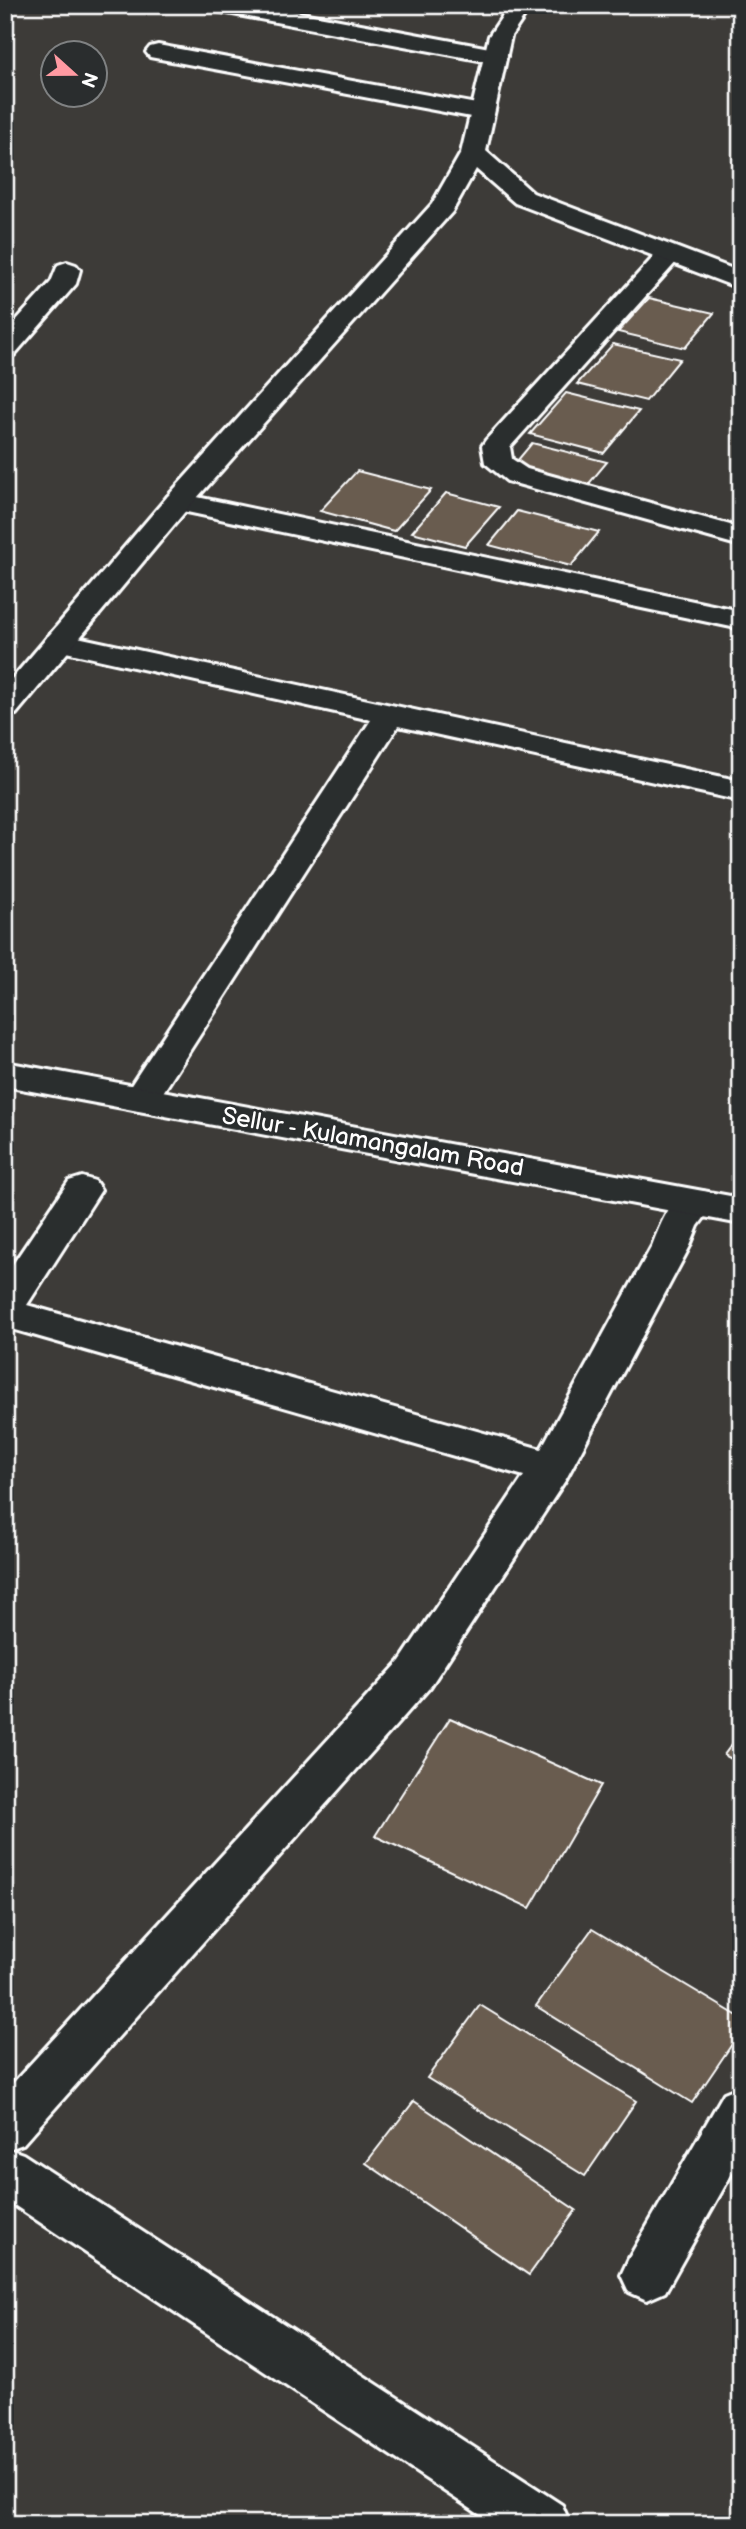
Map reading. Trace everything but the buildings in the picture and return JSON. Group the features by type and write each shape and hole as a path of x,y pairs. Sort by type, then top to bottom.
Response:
{"street":[{"path":"222,5 495,56"},
{"path":"5,707 178,502 443,207 473,153 500,36 521,5"},
{"path":"158,52 482,112"},
{"path":"473,153 524,198 741,281"},
{"path":"669,255 496,446 499,463 517,475 741,537"},
{"path":"5,349 63,284 67,270"},
{"path":"178,502 741,620"},
{"path":"59,642 741,791"},
{"path":"140,1099 390,714"},
{"name":"Sellur - Kulamangalam Road","path":"5,1074 140,1099 683,1223 741,1211"},
{"path":"5,1307 82,1190"},
{"path":"5,2128 415,1674 551,1468 683,1223"},
{"path":"5,1313 551,1468"},
{"path":"647,2275 741,2109"},
{"path":"5,2171 543,2524"}]}
